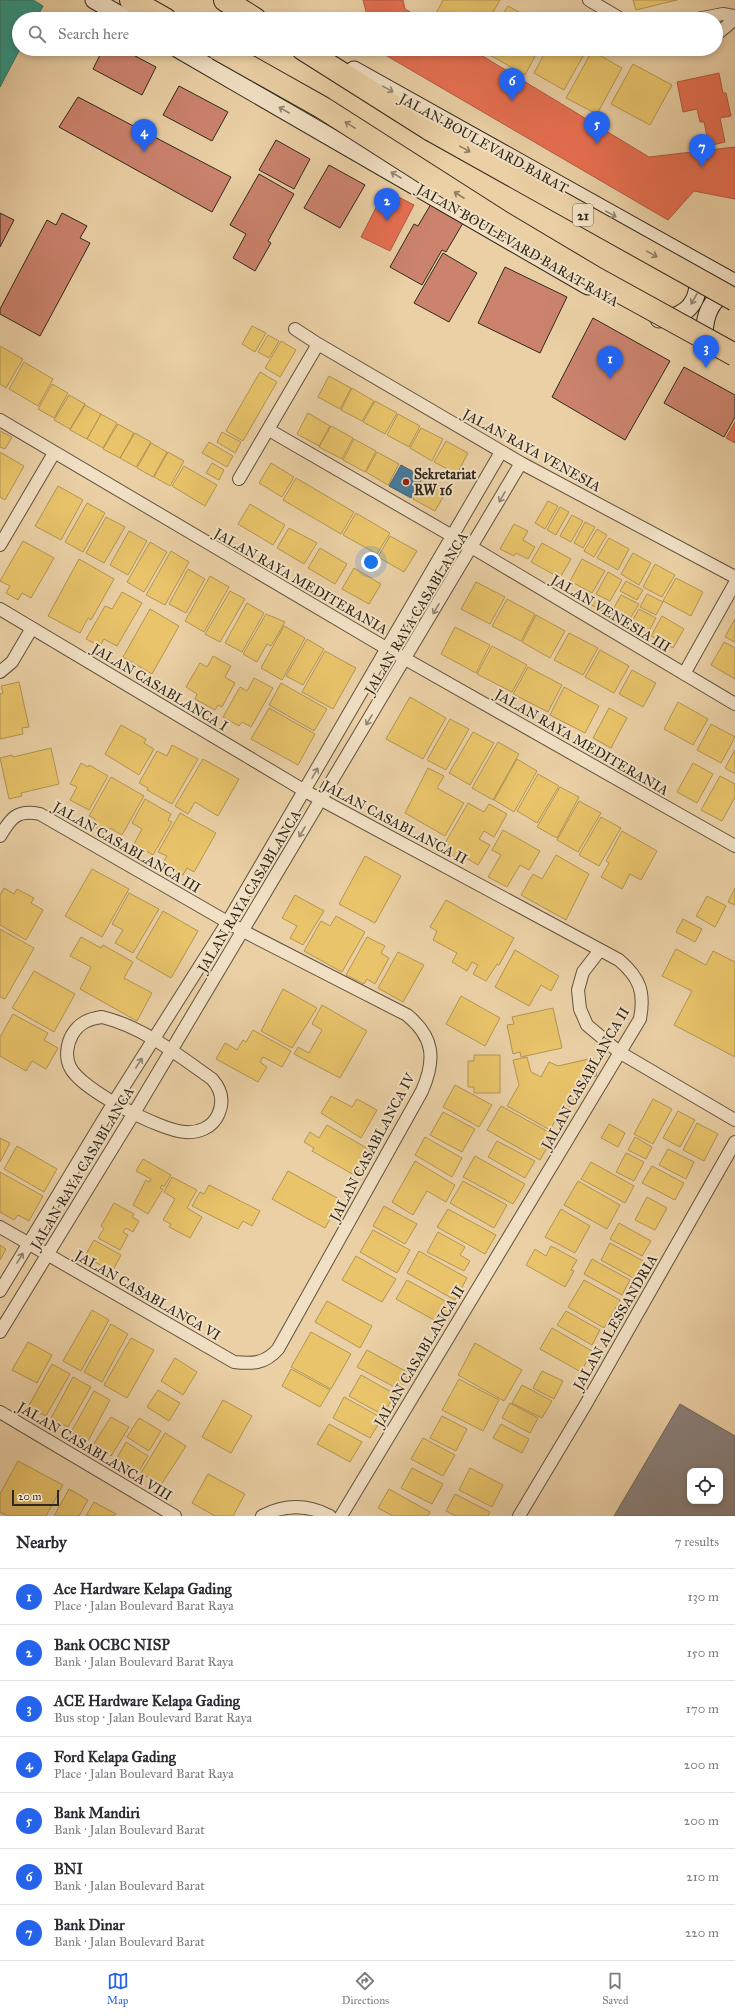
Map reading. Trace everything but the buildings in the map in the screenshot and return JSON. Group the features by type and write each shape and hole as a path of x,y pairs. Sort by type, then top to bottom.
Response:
{"highway":[{"path":"131,0 152,12"},
{"path":"225,0 244,12"},
{"path":"230,56 323,108 503,223 570,263 735,355"},
{"name":"21","path":"314,56 431,130 735,300"}],"main road":[{"path":"94,0 115,12"},
{"path":"230,0 251,12"},
{"name":"JALAN BOULEVARD BARAT RAYA","path":"190,56 579,281 735,366"},
{"name":"JALAN BOULEVARD BARAT","path":"330,56 735,284"},
{"path":"652,321 678,315 689,307 697,294 699,284 696,261"},
{"path":"703,349 704,326 707,314 715,299 735,284"}],"street":[{"path":"589,0 609,12"},
{"path":"723,14 735,17"},
{"path":"723,28 735,17"},
{"name":"JALAN RAYA VENESIA","path":"295,329 501,452 735,577"},
{"path":"239,479 318,344"},
{"name":"JALAN RAYA MEDITERANIA","path":"0,420 386,648 735,846"},
{"name":"JALAN VENESIA III","path":"269,430 735,704"},
{"name":"JALAN RAYA CASABLANCA","path":"0,1291 114,1102 227,923 305,791 386,648 453,537 501,452"},
{"path":"0,545 54,453"},
{"name":"JALAN RAYA CASABLANCA","path":"0,1332 134,1113 170,1050 243,931 522,463"},
{"path":"684,674 735,582"},
{"name":"JALAN CASABLANCA I","path":"0,609 305,791"},
{"path":"0,672 12,662 32,628"},
{"name":"JALAN CASABLANCA II","path":"305,791 619,960 630,970 638,981 642,1007 640,1019 341,1516"},
{"name":"JALAN CASABLANCA III","path":"0,836 10,820 17,815 29,811 40,814 243,931"},
{"name":"JALAN CASABLANCA IV","path":"234,1362 259,1362 270,1358 278,1349 422,1091 428,1078 431,1050 428,1038 420,1026 407,1015 243,931"},
{"path":"600,950 583,972 578,990 578,1000 587,1025 619,1052 735,1120"},
{"path":"102,1017 117,1021 154,1040 212,1079 218,1085 221,1099 216,1118 204,1130 185,1132 175,1131 134,1113 85,1083 70,1068 66,1056 69,1040 77,1027 90,1019 102,1017"},
{"name":"JALAN ALESSANDRIA","path":"519,1516 586,1404 735,1142"},
{"name":"JALAN CASABLANCA VI","path":"0,1227 234,1362"},
{"name":"JALAN CASABLANCA VIII","path":"0,1412 175,1516"},
{"path":"262,1516 273,1510 289,1506 304,1506 317,1509 330,1516"}],"place":[{"name":"BNI","path":"512,101"},
{"name":"Bank Mandiri","path":"597,144"},
{"name":"Ford Kelapa Gading","path":"144,152"},
{"name":"Bank Dinar","path":"702,167"},
{"name":"Bank OCBC NISP","path":"387,221"},
{"name":"ACE Hardware Kelapa Gading","path":"706,368"},
{"name":"Ace Hardware Kelapa Gading","path":"610,379"},
{"name":"Sekretariat RW 16","path":"406,482"}]}
